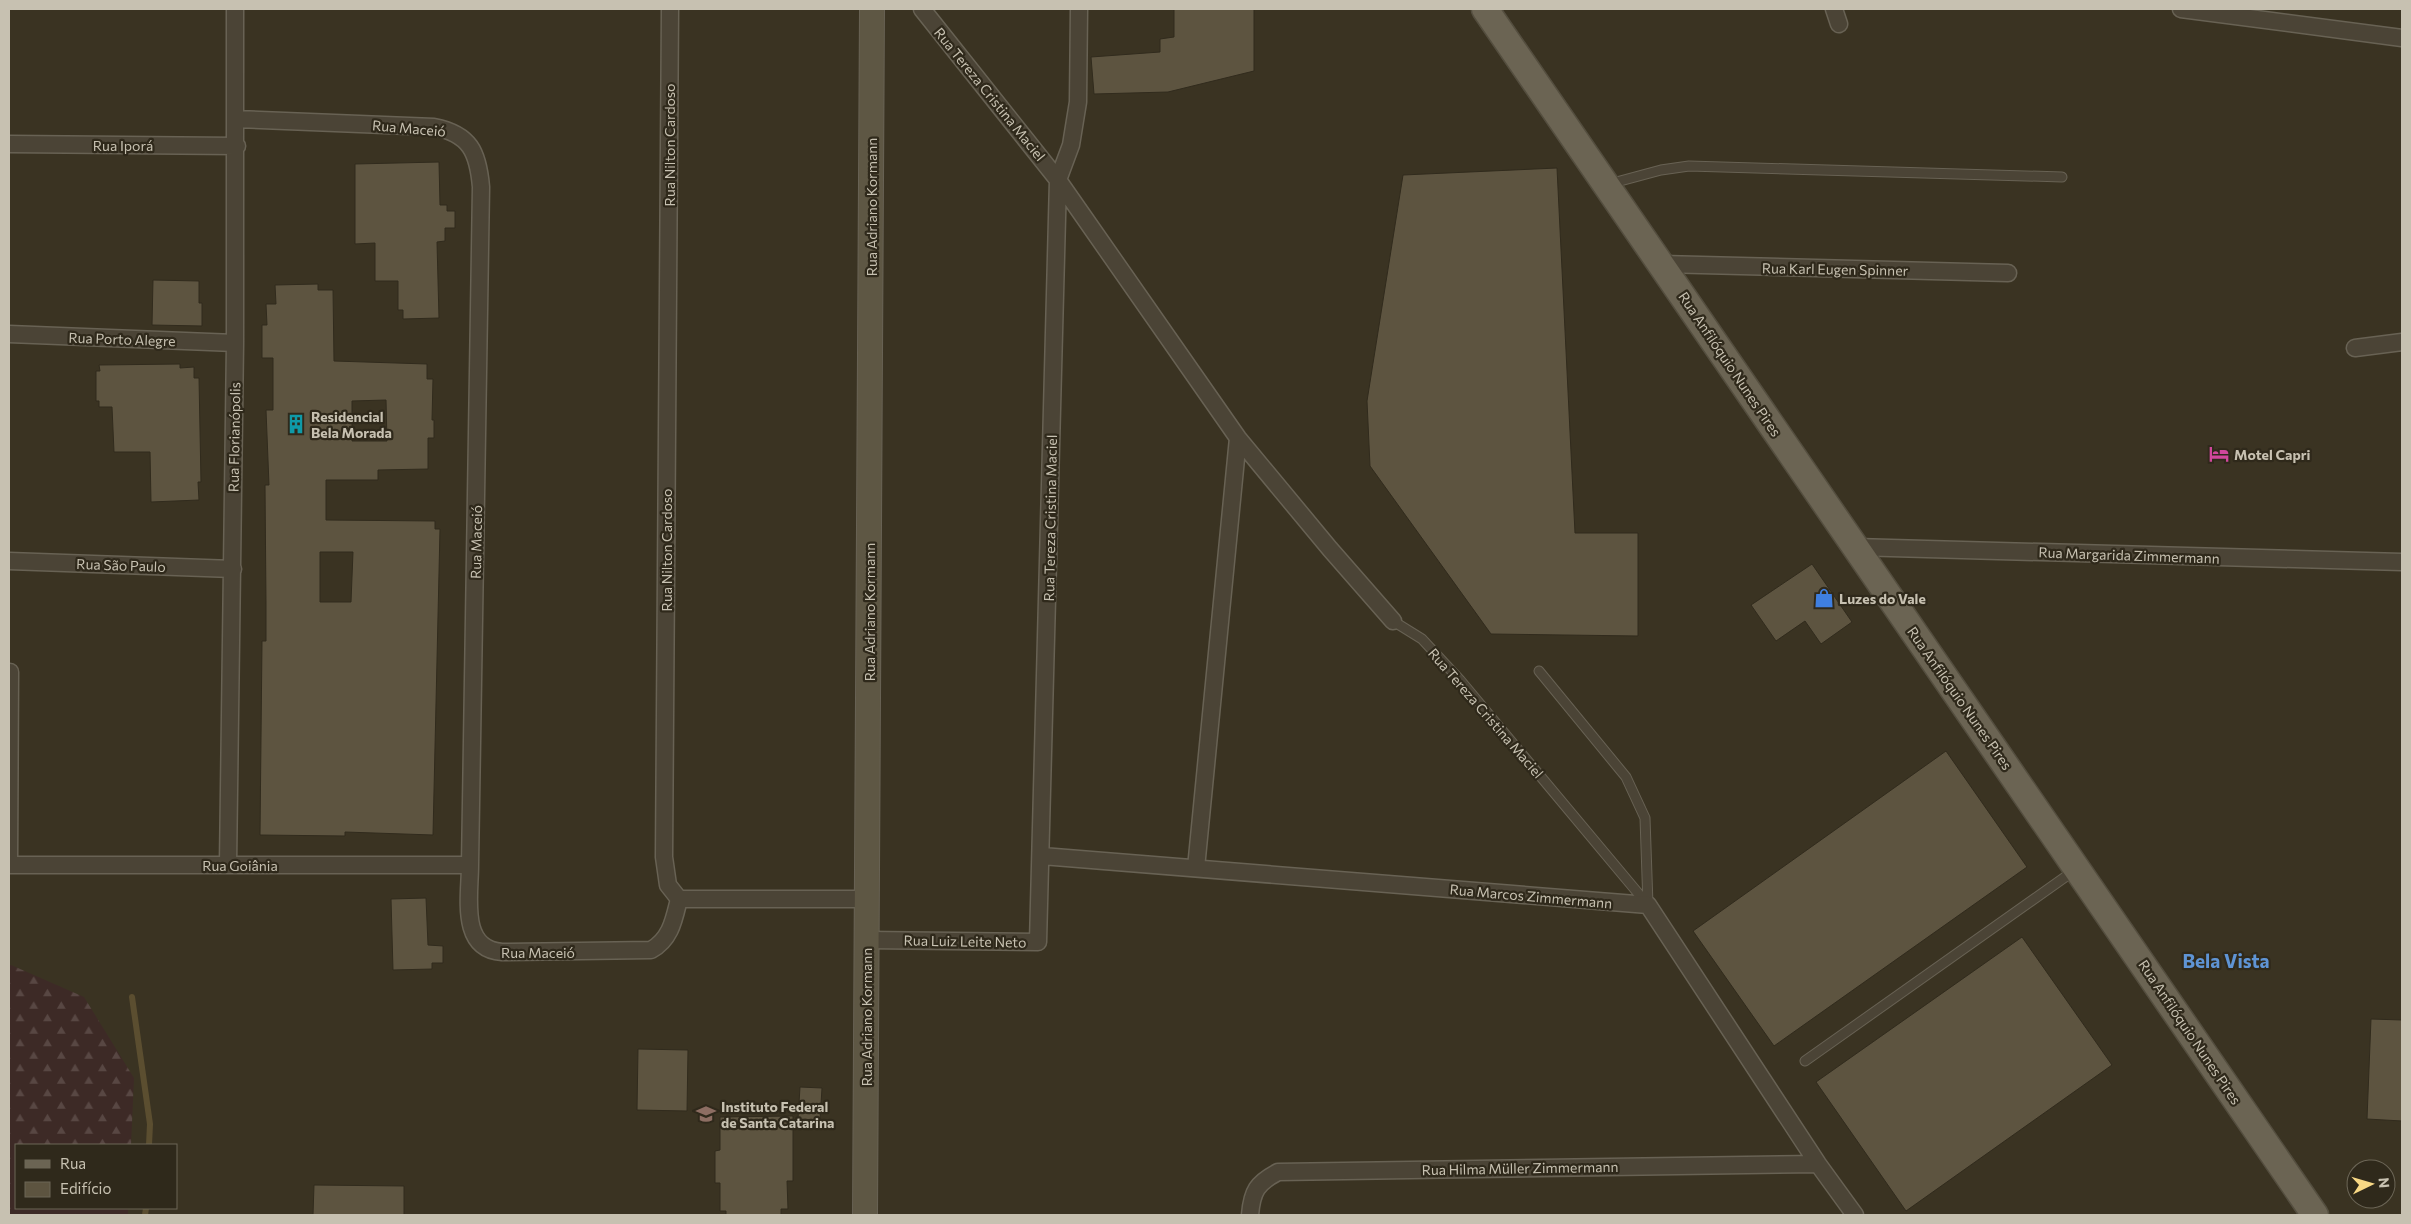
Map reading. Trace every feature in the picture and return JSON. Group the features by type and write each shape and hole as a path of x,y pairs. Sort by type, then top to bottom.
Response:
{"main road":[{"name":"Rua Anfilóquio Nunes Pires","path":"1485,9 2315,1215"}],"street":[{"name":"Rua Florianópolis","path":"228,865 237,146 235,9"},
{"name":"Rua Nilton Cardoso","path":"670,9 664,857 668,885 679,899"},
{"name":"Rua Adriano Kormann","path":"865,1215 872,9"},
{"name":"Rua Tereza Cristina Maciel","path":"922,9 1058,180 1238,438 1330,549 1393,621"},
{"path":"1058,180 1071,145 1078,102 1079,9"},
{"path":"2182,9 2402,38"},
{"name":"Rua Maceió","path":"236,120 434,127 453,132 461,137 468,144 478,162 481,186 470,865 471,928 481,945 495,952 651,950 666,938 673,923 679,899"},
{"name":"Rua Iporá","path":"9,144 237,146"},
{"name":"Rua Tereza Cristina Maciel","path":"1042,856 1058,180"},
{"name":"Rua Karl Eugen Spinner","path":"1662,264 2008,273"},
{"name":"Rua Porto Alegre","path":"9,334 235,343"},
{"path":"2355,348 2402,342"},
{"path":"1196,868 1238,438"},
{"name":"Rua Margarida Zimmermann","path":"1855,547 2402,562"},
{"name":"Rua São Paulo","path":"9,562 233,569"},
{"path":"9,865 10,672"},
{"name":"Rua Marcos Zimmermann","path":"1042,856 1648,905"},
{"name":"Rua Luiz Leite Neto","path":"867,940 1038,942 1042,856"},
{"name":"Rua Goiânia","path":"9,865 470,865"},
{"path":"679,899 867,899"},
{"path":"1648,905 1818,1164 1855,1215"},
{"name":"Rua Hilma Müller Zimmermann","path":"1250,1215 1253,1194 1263,1180 1278,1172 1818,1164"}],"lane":[{"path":"1606,185 1661,170 1689,166 2062,177"},
{"name":"Rua Tereza Cristina Maciel","path":"1393,621 1422,639 1460,680 1648,905"},
{"path":"1539,671 1626,777 1644,818 1648,905"},
{"path":"1805,1061 2078,868"}],"green space":[{"path":"11,965 84,997 134,1078 131,1144 15,1144 15,1209 128,1209 128,1215 9,1215 9,966"}],"building":[{"path":"1174,9 1254,9 1254,71 1168,92 1094,94 1091,57 1160,52 1160,39 1174,37"},
{"path":"439,162 440,205 447,205 447,211 455,211 455,228 445,228 445,241 437,242 439,318 403,319 403,310 398,310 398,281 375,281 375,243 355,244 355,164"},
{"path":"1557,168 1575,533 1638,533 1638,636 1491,634 1370,466 1367,401 1403,175"},
{"path":"153,280 199,281 199,303 202,303 202,326 152,325"},
{"path":"318,284 318,290 333,290 334,361 427,364 427,379 433,379 432,420 434,420 434,438 428,438 428,469 378,470 378,480 326,480 326,520 435,521 435,529 440,529 433,835 345,832 345,836 260,835 262,641 266,641 265,485 269,485 266,410 273,410 273,358 262,358 262,325 267,325 266,304 276,304 275,285","holes":["386,400 387,441 352,441 352,401","320,552 353,552 351,602 320,602"]},
{"path":"180,364 180,368 194,367 194,378 199,378 201,482 198,482 199,500 151,502 150,452 114,452 112,407 99,407 99,401 96,401 96,371 100,371 99,365"},
{"path":"1812,564 1852,622 1821,644 1805,621 1776,641 1751,605"},
{"path":"1946,751 2027,867 1774,1046 1693,931"},
{"path":"426,898 428,945 443,946 443,963 432,963 432,969 393,970 391,899"},
{"path":"2022,937 2112,1065 1906,1211 1816,1082"},
{"path":"2371,1019 2402,1020 2402,1121 2367,1119"},
{"path":"638,1049 688,1050 687,1111 637,1110"},
{"path":"800,1087 822,1088 820,1120 798,1119"},
{"path":"793,1116 793,1181 787,1181 788,1209 781,1209 781,1215 726,1215 726,1211 720,1211 720,1183 715,1183 715,1151 720,1150 720,1117"},
{"path":"314,1185 404,1186 404,1215 313,1215"}],"waterway":[{"path":"132,997 150,1124 149,1144"},
{"path":"145,1215 146,1209"}],"place":[{"name":"Residencial Bela Morada","path":"296,424"},
{"name":"Motel Capri","path":"2219,454"},
{"name":"Luzes do Vale","path":"1824,598"},
{"name":"Instituto Federal de Santa Catarina","path":"706,1114"}],"district":[{"name":"Bela Vista","path":"2226,960"}]}
